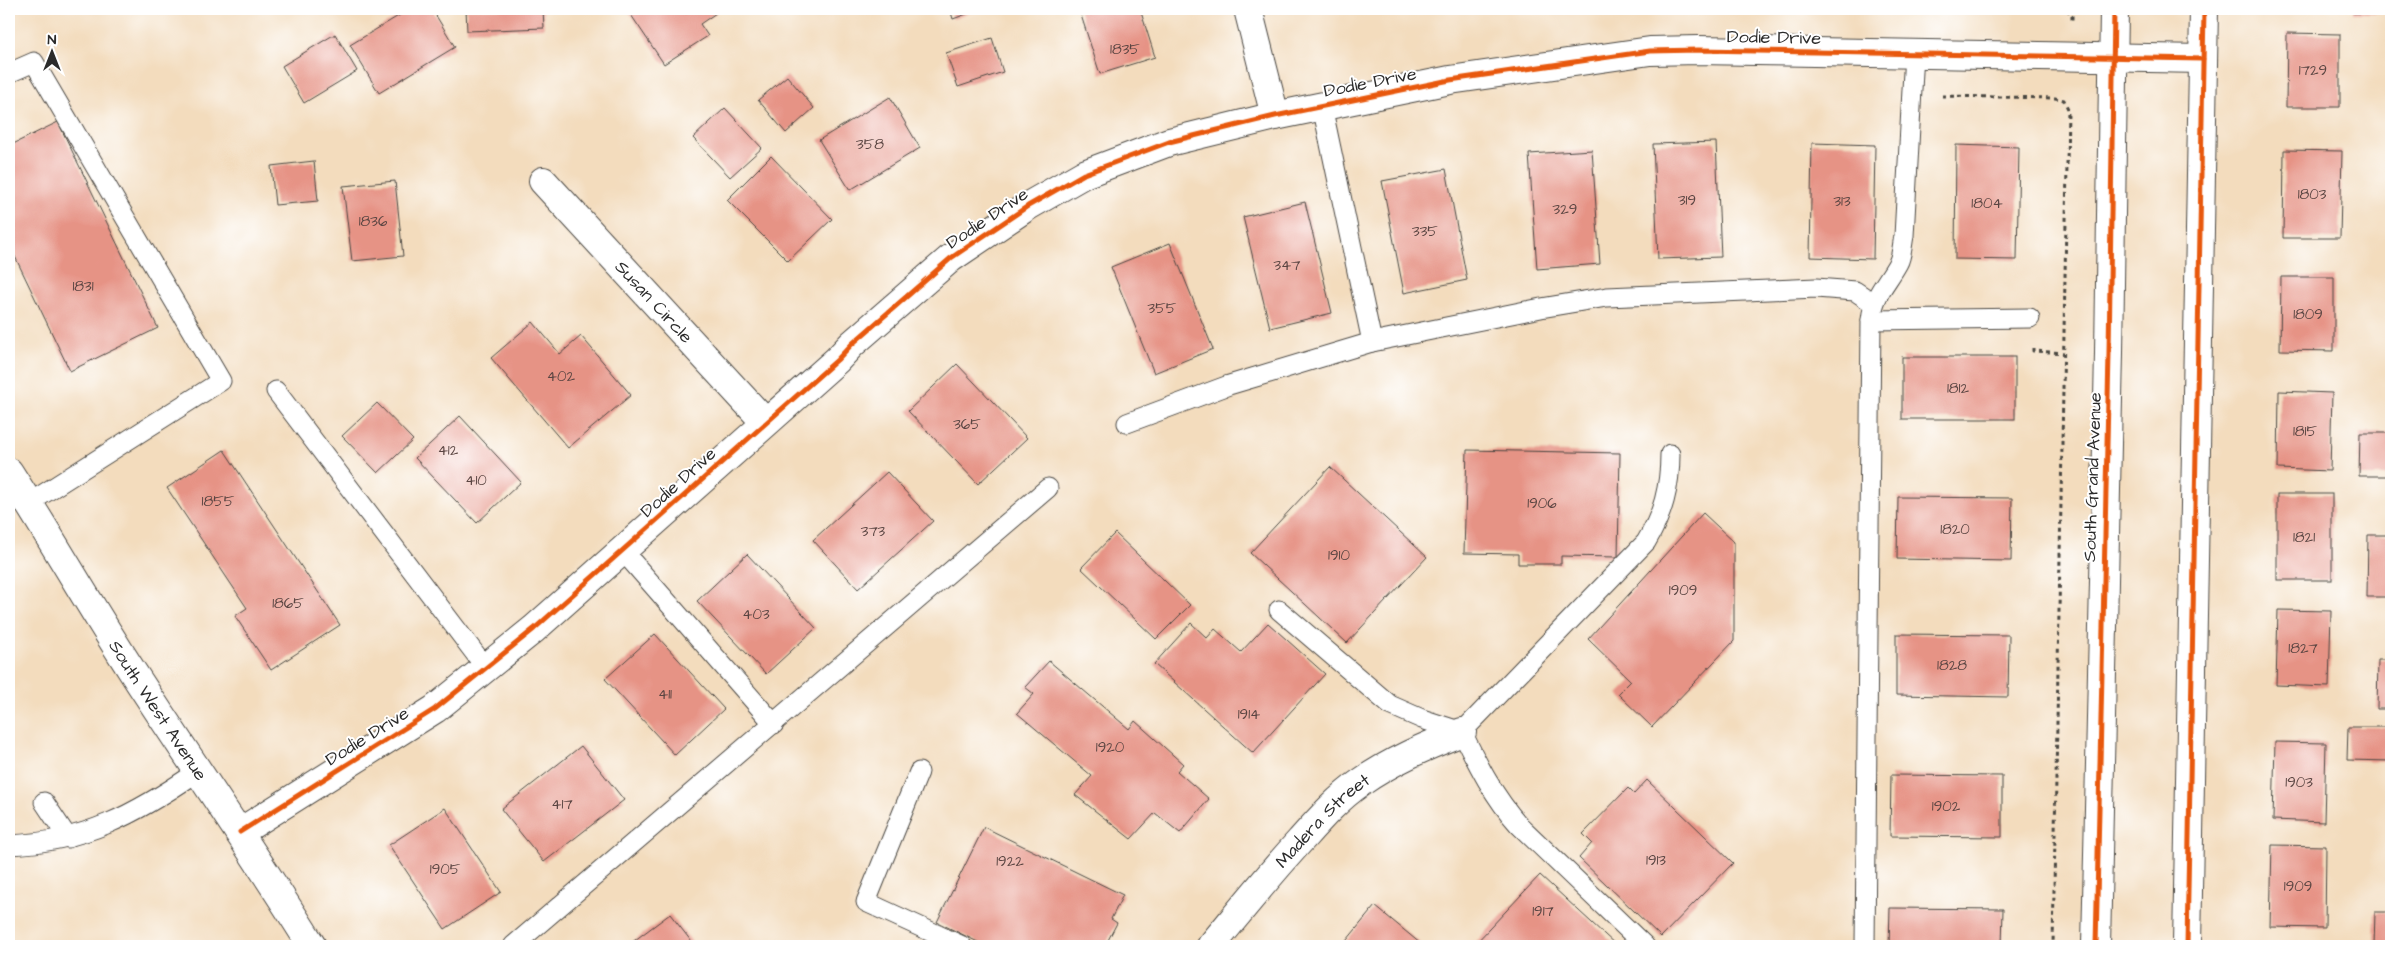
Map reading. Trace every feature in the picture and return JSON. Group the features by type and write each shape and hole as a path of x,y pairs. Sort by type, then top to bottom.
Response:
{"street":[{"path":"1248,9 1274,116"},
{"name":"South Grand Avenue","path":"2096,946 2109,353 2114,9"},
{"path":"2187,946 2204,9"},
{"name":"Dodie Drive","path":"240,832 435,710 534,630 951,258 1028,206 1084,174 1169,142 1274,116 1450,80 1650,51 1914,53 2113,59 2203,59"},
{"name":"Susan Circle","path":"543,181 765,422"},
{"name":"South West Avenue","path":"9,472 117,647 197,772 240,832 312,946"},
{"name":"Madera Street","path":"1211,946 1270,874 1328,810 1359,784 1388,766 1425,746 1462,732"}],"lane":[{"path":"1865,946 1872,311 1882,286 1899,262 1904,236 1914,53"},
{"path":"9,73 34,62 222,381 29,504"},
{"path":"1322,106 1372,342"},
{"path":"1127,423 1229,385 1372,342 1541,308 1608,297 1816,288 1855,291 1872,311 2030,318"},
{"path":"276,391 486,668"},
{"path":"1462,732 1646,542 1658,523 1666,498 1670,475 1670,454"},
{"path":"514,946 1048,488"},
{"path":"622,550 774,724"},
{"path":"1279,610 1390,705 1422,719 1462,732 1485,779 1503,807 1519,825 1645,946"},
{"path":"9,845 36,844 68,838 124,818 154,801 197,772"},
{"path":"918,772 866,902 962,946"},
{"path":"44,802 68,838"}],"path":[{"path":"1912,96 2056,98 2064,100 2068,109 2053,946"}],"building":[{"path":"410,9 432,9 455,47 379,93 350,45"},
{"path":"466,9 543,9 544,28 467,31"},
{"path":"627,9 713,9 716,13 700,24 708,36 664,64"},
{"path":"950,9 980,9 953,19"},
{"path":"1079,9 1140,9 1155,57 1100,74"},
{"path":"2353,9 2391,9 2391,13 2353,13"},
{"path":"2287,33 2340,34 2340,107 2286,107"},
{"path":"335,34 357,71 304,103 282,66"},
{"path":"992,38 1003,72 958,87 946,53"},
{"path":"787,76 814,108 786,133 758,100"},
{"path":"890,97 920,148 850,190 819,140"},
{"path":"725,108 762,148 730,177 693,138"},
{"path":"58,122 158,328 70,371 9,244 9,146"},
{"path":"1716,142 1721,257 1658,259 1653,144"},
{"path":"1812,143 1875,145 1873,259 1810,257"},
{"path":"1956,145 2019,147 2017,260 1955,259"},
{"path":"1592,150 1600,264 1537,269 1529,154"},
{"path":"2284,150 2342,151 2340,238 2283,238"},
{"path":"771,156 832,219 788,261 727,200"},
{"path":"314,161 318,201 275,205 271,166"},
{"path":"1446,169 1467,280 1404,293 1382,181"},
{"path":"395,181 403,256 352,261 343,186"},
{"path":"1305,202 1332,313 1270,328 1243,217"},
{"path":"1170,243 1213,349 1154,373 1111,267"},
{"path":"2281,277 2334,277 2334,351 2280,350"},
{"path":"533,322 560,354 581,336 631,395 568,448 491,358"},
{"path":"1902,357 2015,357 2015,419 1902,419"},
{"path":"957,364 1027,438 978,484 908,411"},
{"path":"2279,391 2332,393 2330,471 2278,469"},
{"path":"377,403 413,440 378,473 342,436"},
{"path":"460,416 521,482 477,523 415,458"},
{"path":"2360,433 2391,433 2391,476 2359,476"},
{"path":"224,450 340,625 271,670 235,616 247,608 167,488"},
{"path":"1467,450 1620,453 1618,557 1561,556 1561,564 1518,564 1518,554 1464,553"},
{"path":"1330,467 1427,557 1347,643 1250,553"},
{"path":"887,472 933,521 858,589 813,540"},
{"path":"2277,494 2332,494 2332,580 2277,580"},
{"path":"1898,497 2012,498 2011,561 1897,559"},
{"path":"1703,513 1734,542 1734,641 1652,727 1618,694 1631,681 1588,639"},
{"path":"1115,533 1190,605 1156,639 1081,568"},
{"path":"2368,535 2391,535 2391,597 2367,597"},
{"path":"747,554 816,628 766,674 697,601"},
{"path":"2278,610 2331,611 2329,687 2276,685"},
{"path":"1191,623 1207,638 1215,629 1241,652 1268,623 1325,674 1253,753 1154,664"},
{"path":"655,634 724,709 675,755 605,679"},
{"path":"1896,634 2009,635 2008,697 1896,695"},
{"path":"2378,660 2391,660 2391,709 2377,709"},
{"path":"1049,661 1129,729 1135,721 1183,764 1177,771 1209,799 1180,833 1155,813 1131,839 1075,795 1092,776 1017,713 1034,694 1025,687"},
{"path":"2348,727 2391,727 2391,761 2347,760"},
{"path":"2275,742 2326,743 2324,822 2273,820"},
{"path":"581,746 624,800 544,862 501,809"},
{"path":"1891,775 2002,776 2002,837 1890,836"},
{"path":"1647,780 1733,863 1661,937 1579,858 1592,843 1583,834 1628,788 1634,794"},
{"path":"445,808 501,892 445,929 389,845"},
{"path":"984,827 1123,895 1111,919 1117,923 1105,946 986,946 937,922"},
{"path":"2272,845 2326,846 2325,928 2270,927"},
{"path":"1540,875 1617,946 1473,946"},
{"path":"1375,906 1421,944 1419,946 1342,946"},
{"path":"1890,908 2003,909 2002,946 1889,946"},
{"path":"2375,912 2391,912 2391,946 2374,946"},
{"path":"670,914 695,946 627,946"}],"cycle path":[{"path":"2096,946 2109,353 2114,9"},
{"path":"2187,946 2204,9"},
{"path":"240,832 435,709 534,629 837,360 852,344 951,258 1028,206 1084,174 1169,142 1275,116 1450,80 1650,51 1698,50 2203,59"}]}
